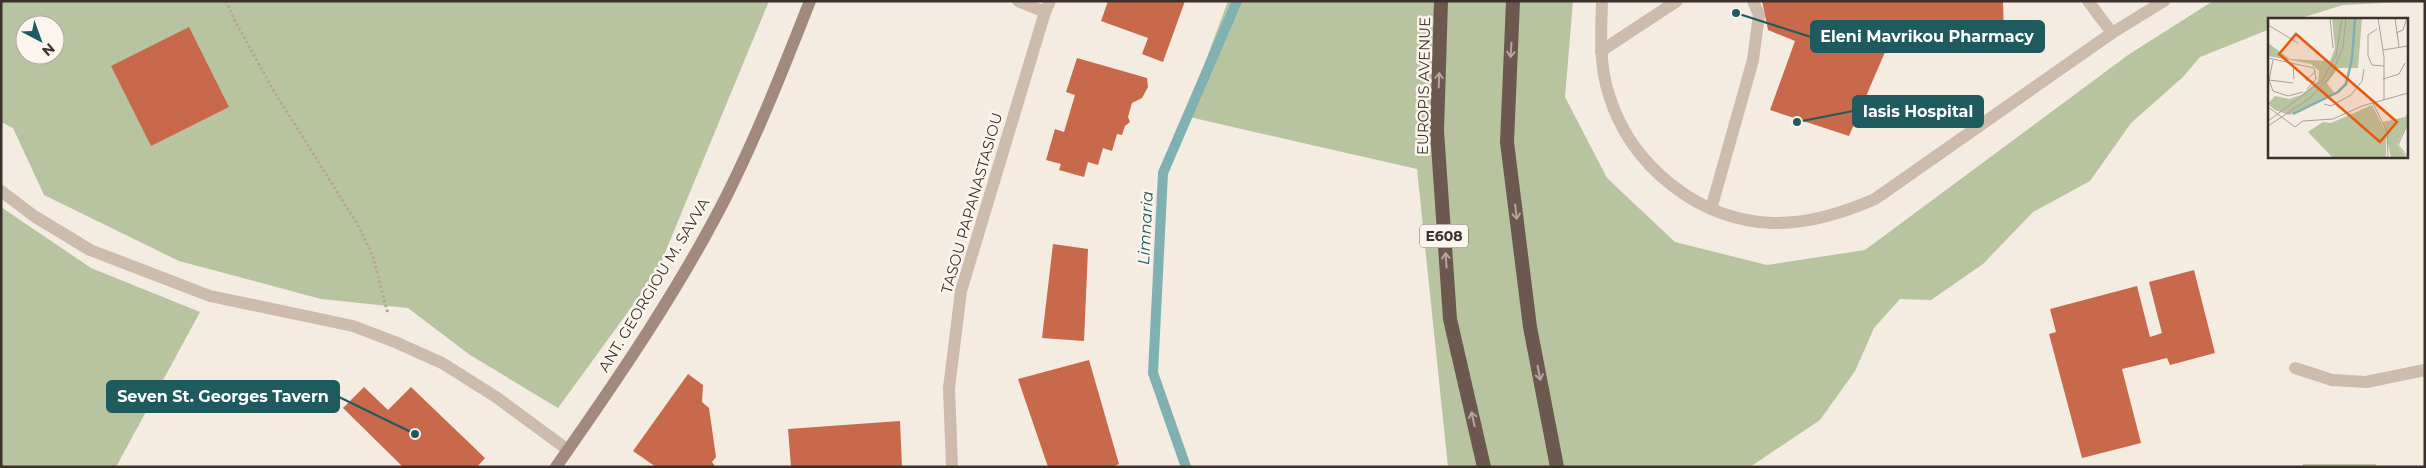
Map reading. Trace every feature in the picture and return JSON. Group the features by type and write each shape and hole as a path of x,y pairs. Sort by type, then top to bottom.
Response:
{"highway":[{"name":"EUROPIS AVENUE","path":"1442,1 1437,131 1450,320 1484,467"},
{"path":"1513,1 1507,142 1530,327 1557,467"}],"main road":[{"name":"ANT. GEORGIOU M. SAVVA","path":"556,467 684,272 726,196 773,97 810,1"}],"street":[{"name":"TASOU PAPANASTASIOU","path":"952,467 948,388 961,291 1048,7 1018,1"},
{"path":"1602,1 1601,51 1609,95 1630,140 1654,171 1686,196 1711,209 1740,218 1773,223 1821,218 1849,211 1875,199 2112,33 2164,1"},
{"path":"1601,51 1677,1"},
{"path":"1711,209 1753,60 1759,15 1753,1"},
{"path":"2088,1 2112,33"},
{"path":"1,191 34,216 90,250 210,296 352,326 395,342 442,363 496,397 568,450"},
{"path":"2295,368 2332,380 2366,382 2425,370"}],"path":[{"path":"226,1 272,88 359,227 373,257 395,342"}],"green space":[{"path":"1,1 769,1 657,272 558,408 470,355 408,308 321,299 179,261 44,195 13,128 1,122"},
{"path":"1228,1 1573,1 1565,97 1607,178 1675,242 1767,265 1865,250 2128,55 2213,1 2425,1 2343,5 2301,18 2268,18 2268,30 2200,57 2183,77 2131,123 2090,181 2033,212 1983,264 1931,300 1900,299 1874,328 1855,371 1820,420 1750,467 1448,467 1417,169 1185,116"},
{"path":"1,207 91,268 200,312 116,467 1,467"},
{"path":"2303,464 2376,464 2376,467 2303,467"}],"building":[{"path":"1108,1 1185,1 1163,62 1142,54 1148,38 1101,21"},
{"path":"1762,1 2003,1 2004,36 1891,38 1849,136 1770,110 1795,41 1768,30"},
{"path":"189,27 229,107 151,146 111,66"},
{"path":"1077,58 1147,78 1148,87 1142,98 1132,103 1128,117 1130,122 1125,126 1122,135 1117,134 1112,151 1103,148 1098,165 1088,162 1084,177 1059,170 1061,164 1046,160 1055,129 1064,132 1075,95 1066,92"},
{"path":"1053,244 1088,249 1084,341 1042,338"},
{"path":"2194,270 2215,353 2170,365 2167,358 2122,369 2141,443 2082,458 2049,334 2056,332 2050,309 2137,286 2150,337 2162,333 2149,282"},
{"path":"1089,360 1119,464 1113,467 1048,467 1018,379"},
{"path":"688,374 703,385 702,402 709,408 716,457 712,462 716,467 656,467 633,451"},
{"path":"364,387 388,410 411,387 485,458 477,467 403,467 343,408"},
{"path":"900,421 902,467 791,467 788,429"}],"waterway":[{"name":"Limnaria","path":"1186,467 1153,373 1163,173 1237,1"}],"place":[{"name":"Eleni Mavrikou Pharmacy","path":"1736,13"},
{"name":"Iasis Hospital","path":"1797,122"},
{"name":"Seven St. Georges Tavern","path":"415,434"}]}
